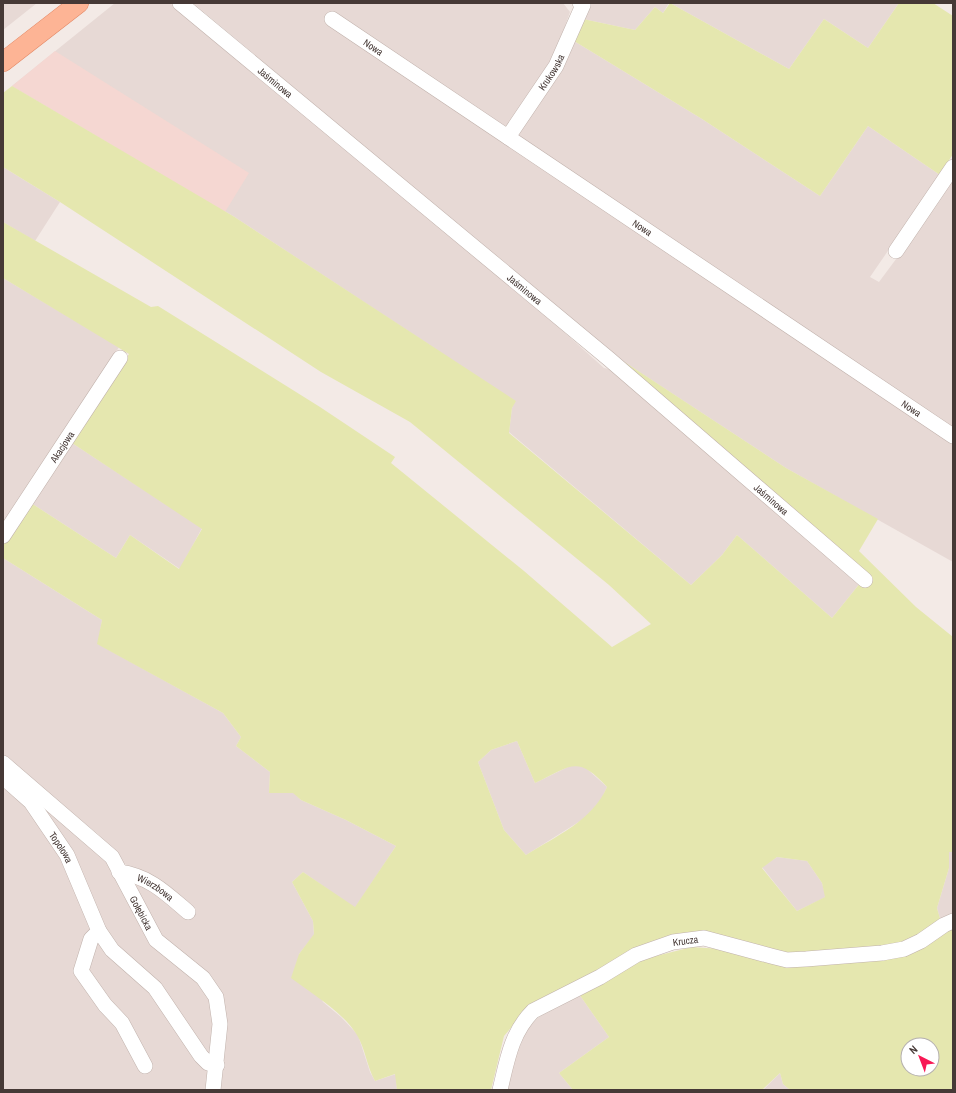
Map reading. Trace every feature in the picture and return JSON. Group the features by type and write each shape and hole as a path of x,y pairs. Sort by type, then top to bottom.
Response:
{"main road":[{"path":"3,62 79,3"}],"street":[{"name":"Jaśminowa","path":"180,3 609,358 865,580"},
{"name":"Krukowska","path":"508,137 556,66 583,6 580,3"},
{"name":"Nowa","path":"332,19 953,436"},
{"path":"896,251 953,167"},
{"name":"Akacjowa","path":"3,536 120,358"},
{"name":"Gołębicka","path":"3,763 112,858 156,940 203,978 216,997 220,1024 214,1090"},
{"name":"Topolowa","path":"3,776 31,802 67,855 99,931 112,950 156,988 201,1056 208,1064 217,1065"},
{"name":"Wierzbowa","path":"119,872 134,874 162,888 188,912"},
{"name":"Krucza","path":"500,1090 511,1044 524,1021 533,1011 651,949 673,942 704,938 787,960 882,953 904,949 922,941 944,924 953,921"},
{"path":"99,931 92,939 80,971 105,1005 122,1023 145,1066"}],"shaded area":[{"path":"3,3 37,3 3,30"},
{"path":"115,3 170,3 505,279 604,368 614,370 861,582 832,618 737,535 722,555 691,585 509,432 512,408 515,401 233,216 12,86"},
{"path":"193,3 563,3 570,12 552,63 497,139 953,442 953,562 786,468 612,354"},
{"path":"583,3 669,3 663,13 655,7 635,30 583,19"},
{"path":"670,3 899,3 868,48 824,19 789,69"},
{"path":"574,41 702,119 820,196 868,126 940,175 870,277 879,282 905,247 953,175 953,428 520,138 518,132"},
{"path":"55,51 249,173 225,212 12,86"},
{"path":"3,167 60,202 35,241 3,222"},
{"path":"3,278 119,347 90,395 3,527"},
{"path":"72,443 202,528 180,569 130,535 116,558 31,503"},
{"path":"3,558 102,620 98,644 223,713 241,737 236,746 270,772 269,793 293,792 301,800 346,820 396,846 355,908 303,872 292,882 313,921 314,935 299,954 323,1002 341,1017 358,1035 370,1072 375,1081 396,1074 397,1090 221,1090 223,1022 221,999 158,935 129,882 131,868 122,862 98,834 3,758"},
{"path":"517,741 535,783 572,765 585,767 607,787 601,800 585,818 526,855 504,830 478,762 491,750"},
{"path":"3,784 41,802 107,860 143,930 196,979 210,998 215,1020 207,1090 3,1090"},
{"path":"949,852 953,852 953,918 941,922 937,908 949,868"},
{"path":"777,857 807,861 822,883 826,897 797,911 762,867"},
{"path":"579,994 609,1037 559,1073 573,1090 505,1090 519,1042 531,1025 541,1015"},
{"path":"780,1073 783,1084 790,1090 763,1090"}],"green space":[{"path":"670,3 789,69 824,19 868,48 899,3 933,3 953,16 953,154 940,175 868,126 820,196 702,119 574,41 583,19 635,30 655,7 663,13"},
{"path":"12,86 233,216 516,401 512,408 509,433 691,585 722,555 737,535 832,618 861,582 614,370 623,361 786,468 878,519 859,551 916,607 953,637 953,852 949,852 949,868 937,908 941,922 902,946 790,956 684,933 515,1023 504,1036 491,1090 397,1090 395,1074 375,1081 360,1040 351,1027 336,1011 291,978 299,954 314,934 313,921 292,882 303,872 355,907 396,846 346,820 301,800 293,793 269,793 270,772 236,746 241,737 223,713 97,644 102,620 3,558 3,545 31,503 116,558 130,535 179,569 202,529 72,443 129,354 3,278 3,222 151,307 158,306 320,407 395,457 391,463 524,571 612,647 651,624 609,585 410,422 321,372 60,202 3,167 3,93","holes":["517,741 535,783 573,766 588,770 607,787 600,799 583,818 572,827 526,855 504,830 478,762 491,750","777,857 807,861 822,883 825,897 797,911 762,868"]},
{"path":"953,923 953,1090 790,1090 783,1084 780,1073 762,1090 573,1090 559,1073 609,1037 579,994 636,961 692,947 864,959"}]}
